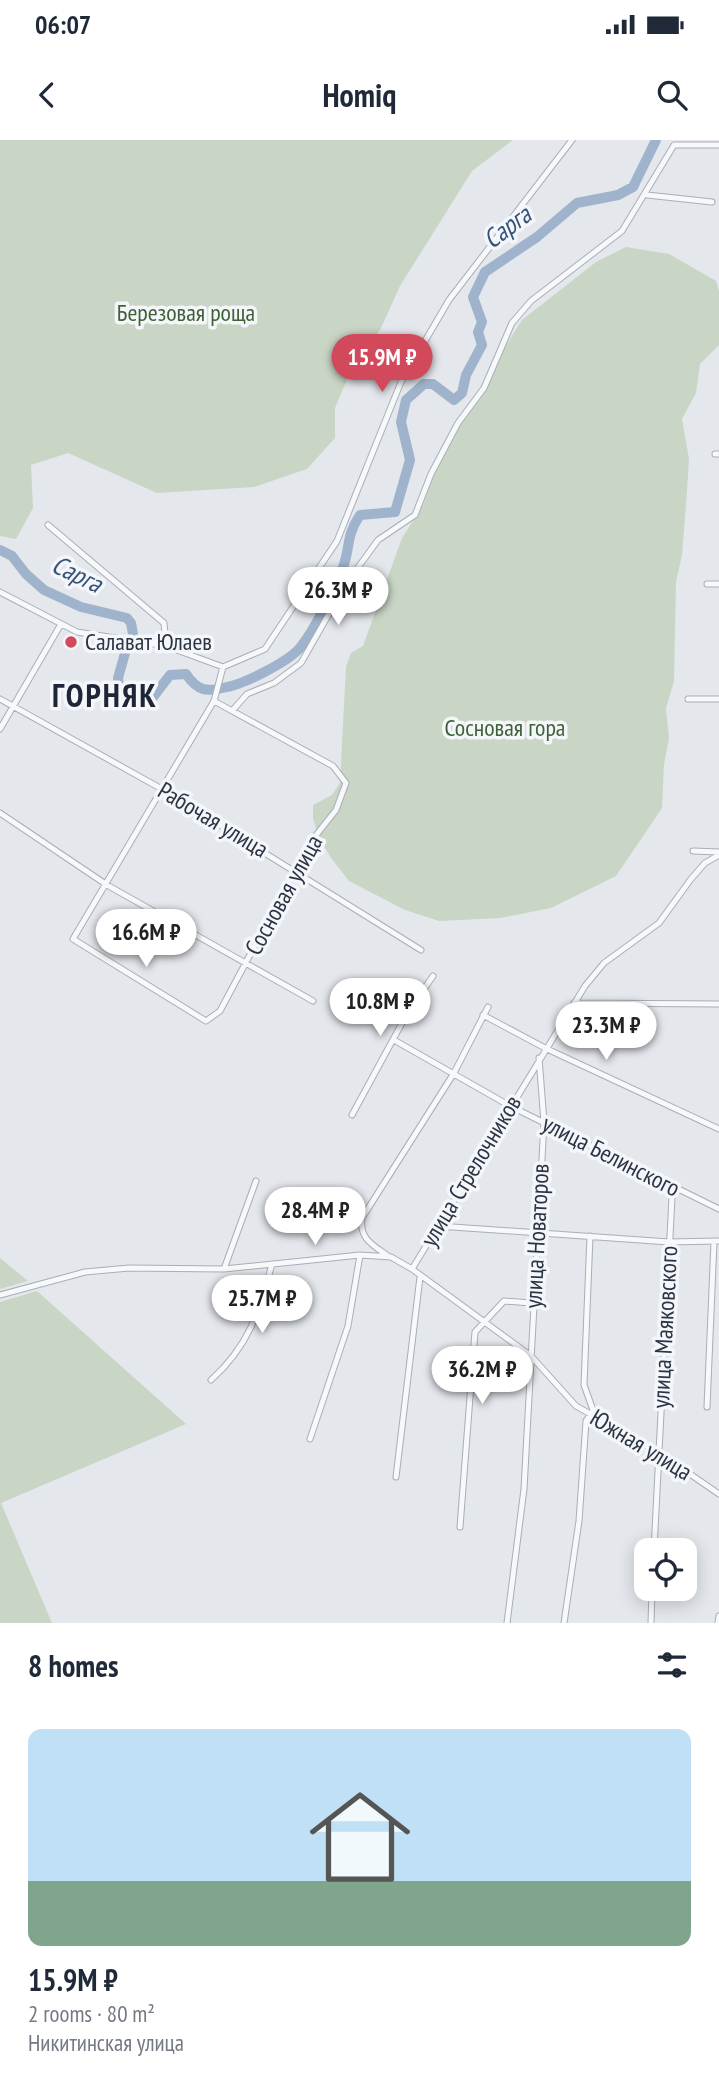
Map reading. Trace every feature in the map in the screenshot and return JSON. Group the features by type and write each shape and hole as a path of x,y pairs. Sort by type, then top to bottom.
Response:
{"street":[{"path":"1,596 77,632 166,646 223,667 265,649 337,541 401,382 449,300 572,140"},
{"path":"214,701 232,711 247,694 274,683 301,663 345,584 378,540 415,515 431,474 458,422 484,388 512,323 554,282 616,238 647,195 674,145 719,145"},
{"path":"647,195 712,202"},
{"path":"48,525 164,623 166,646"},
{"path":"707,584 719,584"},
{"path":"0,729 61,624"},
{"path":"107,885 160,788 214,701 223,667"},
{"name":"Рабочая улица","path":"0,699 160,788 421,950"},
{"path":"688,699 719,699"},
{"name":"Сосновая улица","path":"107,885 73,939 206,1021 220,1011 296,870 341,799 346,783 333,766 232,711"},
{"path":"0,813 107,885 313,1001"},
{"path":"693,851 719,854"},
{"name":"улица Стрелочников","path":"412,1269 574,1003 604,963 659,923 691,879 705,863 719,854"},
{"path":"352,1115 433,976"},
{"path":"574,1003 719,1004"},
{"path":"391,1257 367,1241 361,1227 362,1218 454,1073 488,1007"},
{"path":"483,1015 545,1048 719,1129"},
{"name":"улица Белинского","path":"394,1040 510,1106 719,1209"},
{"name":"улица Новаторов","path":"507,1623 524,1489 532,1303 544,1122 539,1058"},
{"path":"224,1269 256,1181"},
{"name":"улица Маяковского","path":"654,1538 669,1242 675,1188"},
{"path":"438,1226 669,1242 717,1242 707,1407"},
{"path":"564,1623 579,1521 586,1421 592,1415 584,1385 590,1236"},
{"path":"310,1439 348,1326 360,1255"},
{"name":"Южная улица","path":"0,1295 85,1272 138,1268 224,1269 360,1255 391,1257 412,1269 482,1324 531,1356 576,1406 658,1452 719,1494"},
{"path":"211,1380 233,1362 245,1340 272,1264"},
{"path":"396,1477 420,1276"},
{"path":"460,1527 475,1332 504,1301 532,1303"},
{"path":"711,1317 719,1318"},
{"path":"651,1623 652,1601"},
{"path":"718,1623 719,1616"}],"green space":[{"name":"Березовая роща","path":"0,140 513,140 472,171 400,286 381,328 349,375 335,408 335,438 307,469 254,487 157,493 68,453 31,465 33,508 16,539 0,536"},
{"name":"Сосновая гора","path":"626,247 669,254 716,281 719,291 719,345 700,364 696,393 682,419 689,459 682,555 676,582 674,681 666,708 669,738 664,764 662,808 616,876 551,908 500,918 439,921 405,910 349,881 319,837 313,819 313,805 332,795 340,783 346,667 351,653 363,646 402,538 423,505 435,471 460,424 482,396 503,350 522,320 596,262"},
{"path":"0,1258 28,1281 0,1289"},
{"path":"37,1291 186,1424 1,1503 52,1623 0,1623 0,1302"}],"waterway":[{"name":"Сарга","path":"127,646 118,678 120,694 134,703 147,705 170,675 186,674 199,687 208,690 220,689 264,672 298,650 316,623 333,589 345,562 352,530 360,515 395,512 410,460 401,422 406,400 424,384 433,384 454,400 462,393 466,375 482,345 478,332 482,322 473,297 485,272 537,237 577,203 618,195 633,187 656,140"},
{"name":"Сарга","path":"0,550 12,556 26,574 44,590 81,607 127,618 133,634"}],"place":[{"name":"Салават Юлаев","path":"71,642"}],"district":[{"name":"ГОРНЯК","path":"105,696"}]}
